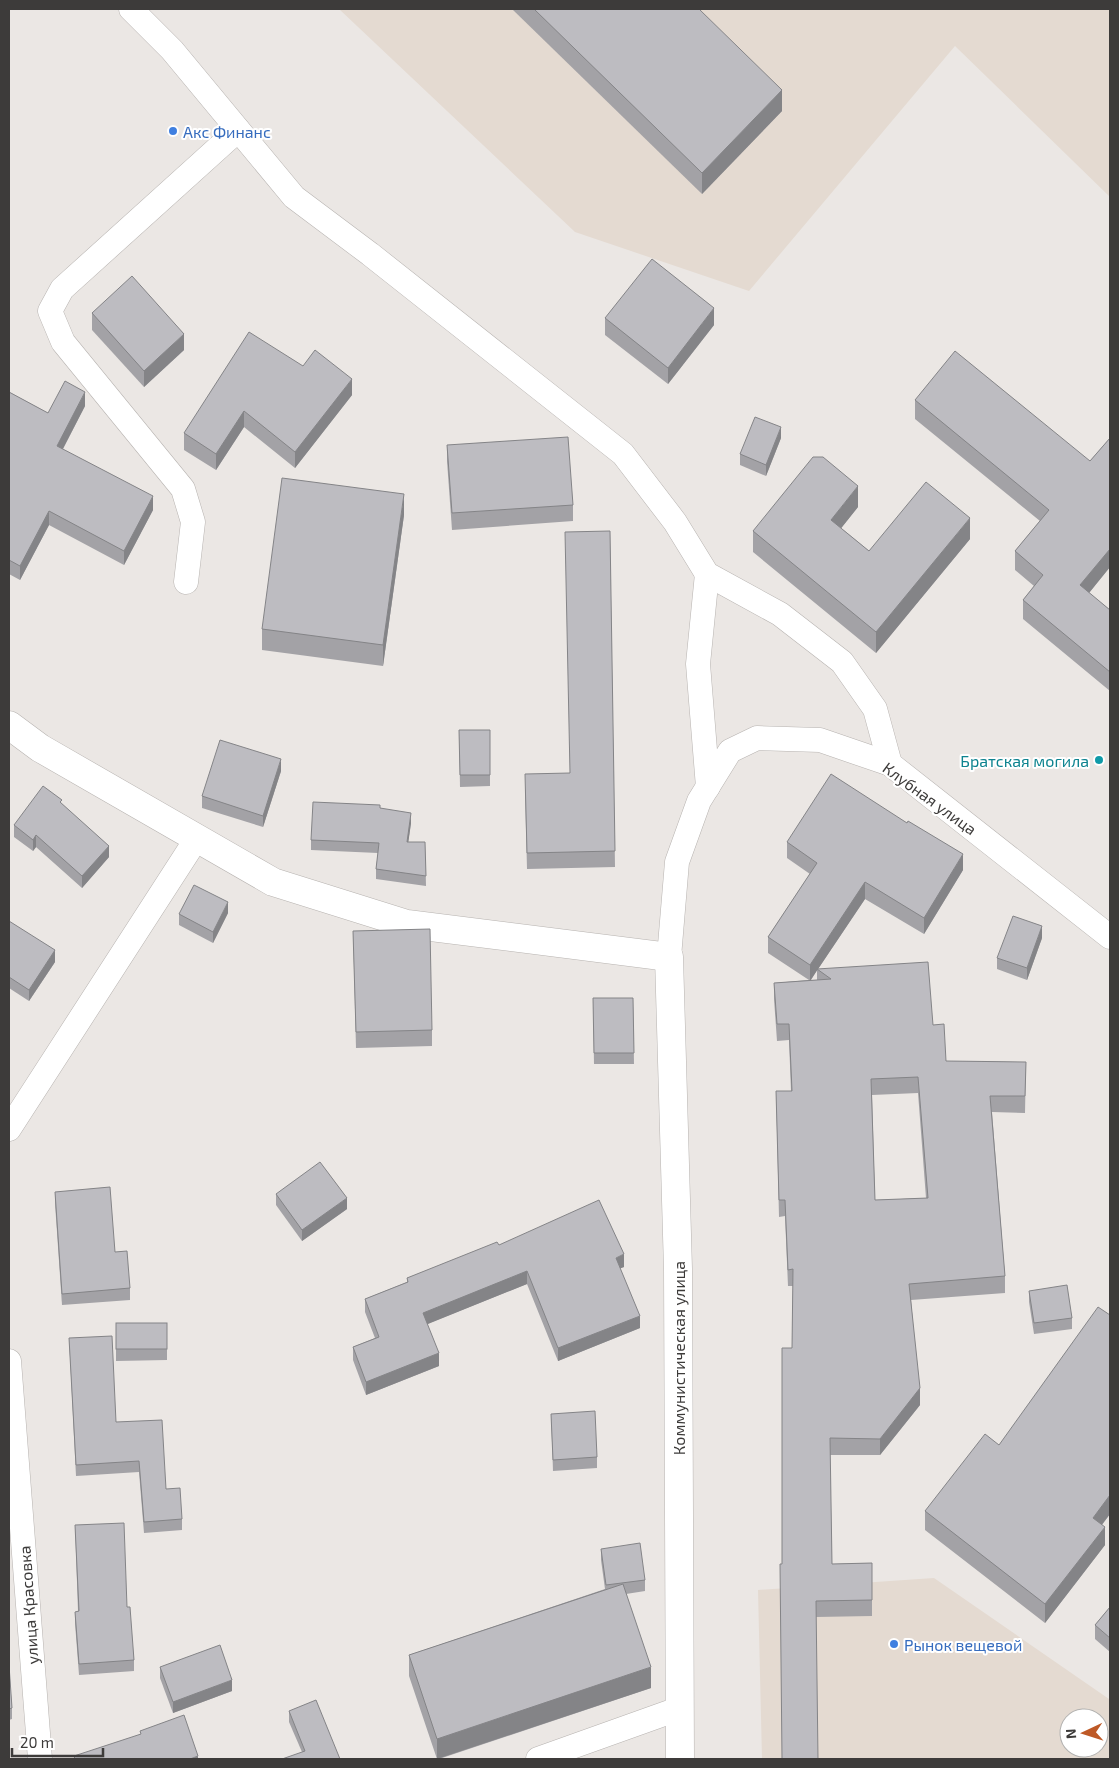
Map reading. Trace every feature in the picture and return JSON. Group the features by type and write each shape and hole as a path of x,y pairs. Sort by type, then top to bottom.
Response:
{"main road":[{"path":"9,725 40,748 273,882 407,924 669,957"},
{"name":"Коммунистическая улица","path":"669,957 678,1269 678,1709 680,1759"}],"street":[{"path":"130,9 172,50 294,197 370,254 623,454 675,522 707,574 780,614 842,662 875,708 890,764"},
{"path":"186,582 193,522 183,489 63,342 50,311 62,289 238,130"},
{"path":"707,574 698,664 708,787"},
{"name":"Клубная улица","path":"669,957 677,862 699,801 730,751 757,738 820,740 890,764 1110,937"},
{"path":"9,1129 197,838"},
{"name":"улица Красовка","path":"9,1361 40,1759"},
{"path":"538,1759 678,1709"}],"shaded area":[{"path":"339,9 1110,9 1110,197 955,46 749,291 575,232"},
{"name":"Рынок вещевой","path":"934,1578 1110,1698 1110,1759 762,1759 758,1590"}],"building":[{"path":"534,9 699,9 782,90 702,173"},
{"path":"652,259 714,308 668,368 605,318"},
{"path":"132,276 184,334 144,371 92,313"},
{"path":"249,332 303,366 315,350 352,379 295,452 244,411 216,454 184,433"},
{"path":"955,351 1090,461 1110,438 1110,549 1080,585 1110,610 1110,672 1023,600 1043,575 1015,551 1049,510 915,400"},
{"path":"65,381 85,392 57,446 153,496 124,551 49,511 20,566 9,560 9,392 48,413"},
{"path":"755,417 781,427 766,465 740,454"},
{"path":"568,437 573,505 452,513 447,445"},
{"path":"813,457 823,457 858,486 831,520 869,551 926,482 970,518 876,632 753,531"},
{"path":"282,478 404,494 383,645 262,629"},
{"path":"610,531 615,851 527,853 525,774 570,773 565,532"},
{"path":"459,730 490,730 490,775 460,775"},
{"path":"220,740 281,759 263,816 202,796"},
{"path":"831,774 907,823 908,821 963,854 924,918 865,882 810,965 768,937 817,863 787,842"},
{"path":"43,786 62,800 60,802 109,846 82,876 36,835 33,840 14,825"},
{"path":"313,802 380,805 380,808 411,813 407,842 425,842 426,876 376,869 379,843 311,840"},
{"path":"194,885 228,902 213,932 179,914"},
{"path":"1013,916 1042,926 1027,968 997,958"},
{"path":"9,921 55,950 29,990 9,977"},
{"path":"430,929 432,1030 356,1032 353,931"},
{"path":"928,962 933,1025 944,1024 946,1061 1026,1062 1025,1096 990,1096 1005,1276 909,1284 920,1388 880,1439 830,1438 832,1564 872,1563 872,1600 816,1601 818,1759 782,1759 780,1564 782,1564 782,1348 792,1348 793,1269 788,1270 785,1200 779,1200 776,1091 792,1091 789,1024 777,1024 774,983 831,979 817,969","holes":["918,1077 928,1198 875,1200 871,1079"]},
{"path":"593,998 633,998 634,1053 594,1053"},
{"path":"320,1162 347,1198 302,1230 276,1194"},
{"path":"110,1187 115,1252 127,1251 130,1288 62,1294 55,1192"},
{"path":"599,1200 624,1254 616,1258 640,1316 558,1348 527,1271 423,1313 439,1353 366,1382 353,1347 379,1337 365,1299 408,1282 407,1278 497,1242 499,1245"},
{"path":"1067,1285 1072,1318 1034,1323 1029,1291"},
{"path":"1098,1307 1110,1315 1110,1495 1093,1518 1105,1527 1045,1604 925,1511 985,1434 999,1445"},
{"path":"116,1323 167,1323 167,1349 116,1349"},
{"path":"112,1336 116,1422 162,1420 166,1489 180,1488 182,1519 144,1522 139,1461 76,1465 69,1338"},
{"path":"595,1411 597,1457 553,1460 551,1414"},
{"path":"124,1523 127,1607 130,1607 134,1660 79,1664 75,1612 79,1611 75,1525"},
{"path":"640,1543 645,1580 606,1585 601,1549"},
{"path":"623,1584 651,1667 437,1739 409,1655"},
{"path":"1110,1607 1110,1638 1095,1625"},
{"path":"220,1645 232,1680 173,1702 160,1667"},
{"path":"9,1665 12,1708 9,1709"},
{"path":"316,1700 340,1759 282,1759 305,1751 289,1711"},
{"path":"184,1715 198,1756 190,1759 75,1759 74,1756 141,1734 140,1731"}],"place":[{"name":"Акс Финанс","path":"173,131"},
{"name":"Братская могила","path":"1099,760"},
{"name":"Рынок вещевой","path":"894,1644"}]}
